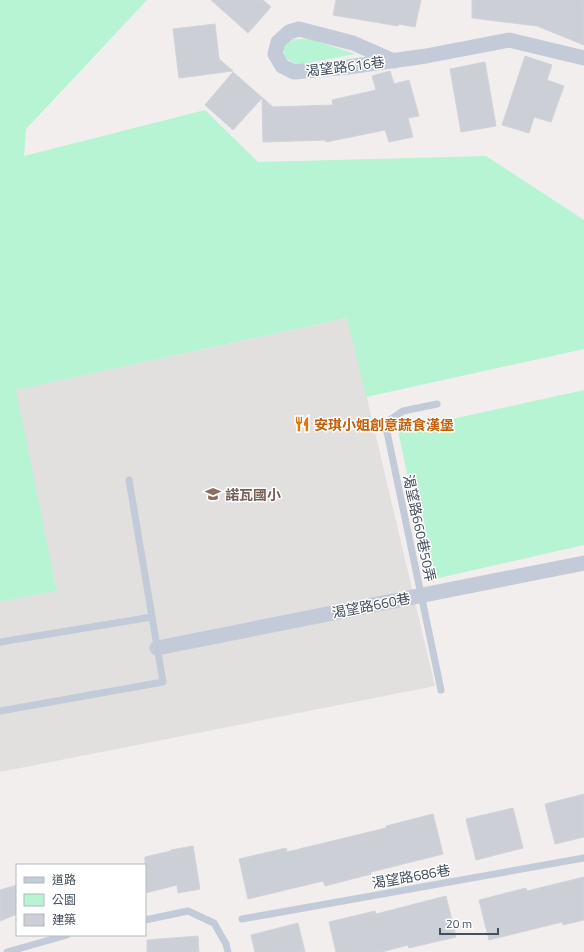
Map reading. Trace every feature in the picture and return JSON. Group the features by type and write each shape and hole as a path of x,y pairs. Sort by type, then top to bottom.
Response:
{"street":[{"name":"渴望路616巷","path":"394,61 353,43 299,29 289,32 278,42 275,54 282,66 294,72 394,61 509,40 584,58"},
{"name":"渴望路660巷","path":"158,648 584,563"}],"lane":[{"name":"渴望路660巷50弄","path":"436,404 404,411 390,420 387,432 440,690"},
{"path":"0,711 163,682 129,480"},
{"path":"0,642 152,617"},
{"name":"渴望路686巷","path":"242,919 584,858"},
{"path":"146,920 188,911 214,923 226,944 228,952"},
{"path":"7,952 63,936"}],"shaded area":[{"name":"諾瓦國小","path":"348,318 435,686 0,772 0,602 57,591 15,390"}],"green space":[{"path":"0,0 147,0 26,129 24,156 205,110 258,162 486,156 584,220 584,349 366,397 347,318 16,390 57,591 0,602"},
{"path":"293,39 311,39 355,54 297,65 284,57 284,46"},
{"path":"584,390 584,545 430,580 398,431"}],"building":[{"path":"211,0 263,0 271,7 248,33"},
{"path":"336,0 421,0 415,27 399,24 398,26 333,15"},
{"path":"472,0 584,0 584,45 537,26 472,18"},
{"path":"215,24 219,59 233,71 179,78 173,29"},
{"path":"525,56 552,65 547,80 564,86 551,122 534,117 529,133 502,125"},
{"path":"485,62 496,126 461,132 450,69"},
{"path":"390,71 394,84 409,80 419,116 408,118 413,137 389,142 385,130 326,142 326,140 263,142 262,98 233,130 205,105 233,72 273,107 333,105 332,100 376,90 372,76"},
{"path":"584,794 584,837 555,844 545,804"},
{"path":"513,808 523,848 476,860 466,819"},
{"path":"433,814 443,854 371,872 371,874 325,886 323,881 248,899 239,859 286,848 287,852 386,828 386,826"},
{"path":"193,846 200,889 178,893 177,885 146,893 145,857"},
{"path":"584,877 584,920 563,925 562,922 489,940 479,900 526,888 527,891"},
{"path":"16,885 16,914 0,921 0,890"},
{"path":"446,896 456,937 409,948 408,945 382,952 336,952 329,922 375,911 376,914"},
{"path":"298,923 305,952 255,952 251,935"},
{"path":"198,936 199,952 147,952 147,940"}],"place":[{"name":"安琪小姐創意蔬食漢堡","path":"302,424"},
{"name":"諾瓦國小","path":"213,494"}]}
